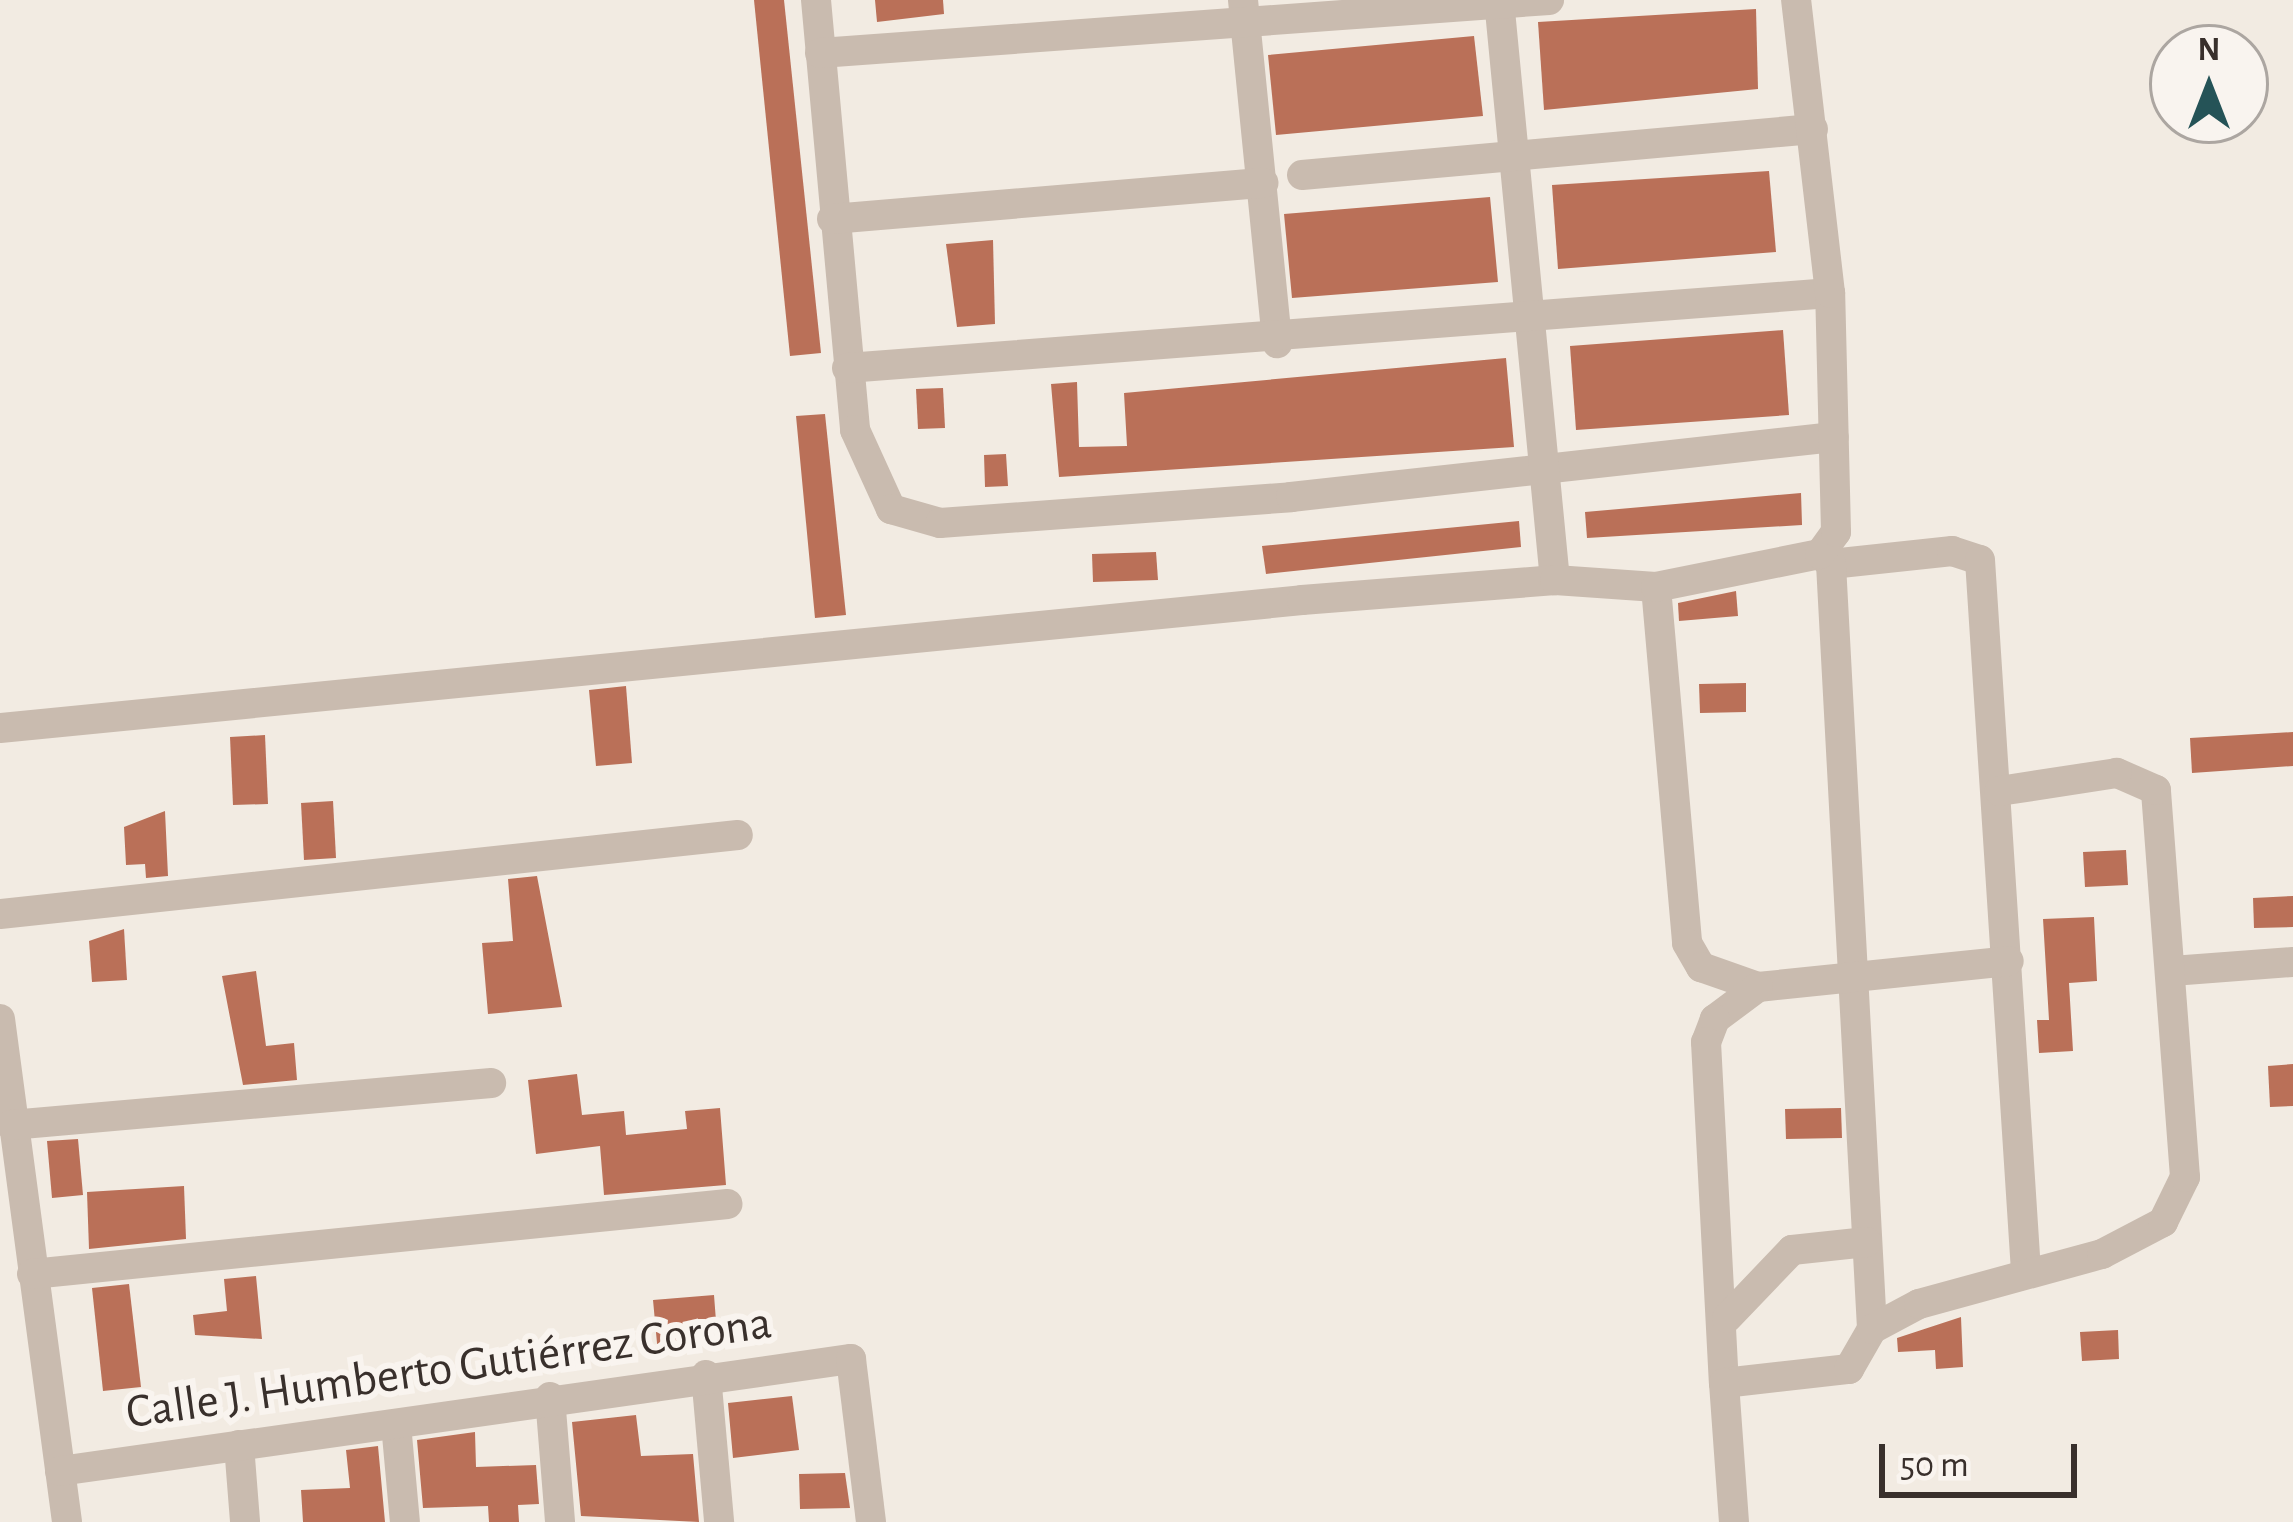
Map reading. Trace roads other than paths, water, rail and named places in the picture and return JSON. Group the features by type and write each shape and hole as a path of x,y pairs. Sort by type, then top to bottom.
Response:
{"street":[{"path":"816,0 832,219 855,430 891,509 940,523 1546,468 1834,436"},
{"path":"820,53 1244,13 1549,0"},
{"path":"1724,1383 1849,1369 1872,1330 1826,559 1836,532 1830,293 1796,0"},
{"path":"1499,2 1555,580"},
{"path":"1244,13 1277,343"},
{"path":"1302,175 1514,160 1813,129"},
{"path":"832,219 1263,183"},
{"path":"847,368 1277,343 1830,293"},
{"path":"0,728 1555,580 1656,587 1826,559 1952,551 1980,560 2000,791 2026,1271"},
{"path":"1656,587 1687,944 1701,967 1758,988 2009,961"},
{"path":"1872,1330 2026,1271 2137,1242 2180,1197 2172,971 2156,790 2117,773 2000,791"},
{"path":"0,914 738,836"},
{"path":"2172,971 2293,962"},
{"path":"1734,1522 1724,1383 1726,1318 1706,1042 1715,1019 1758,988"},
{"path":"0,1019 67,1522"},
{"path":"11,1125 491,1083"},
{"path":"32,1274 727,1204"},
{"path":"1726,1318 1792,1250 1867,1242"},
{"name":"Calle J. Humberto Gutiérrez Corona","path":"60,1471 706,1375 851,1360 871,1522"},
{"path":"706,1375 719,1522"},
{"path":"550,1397 560,1522"},
{"path":"397,1424 405,1522"},
{"path":"239,1444 245,1522"}]}
